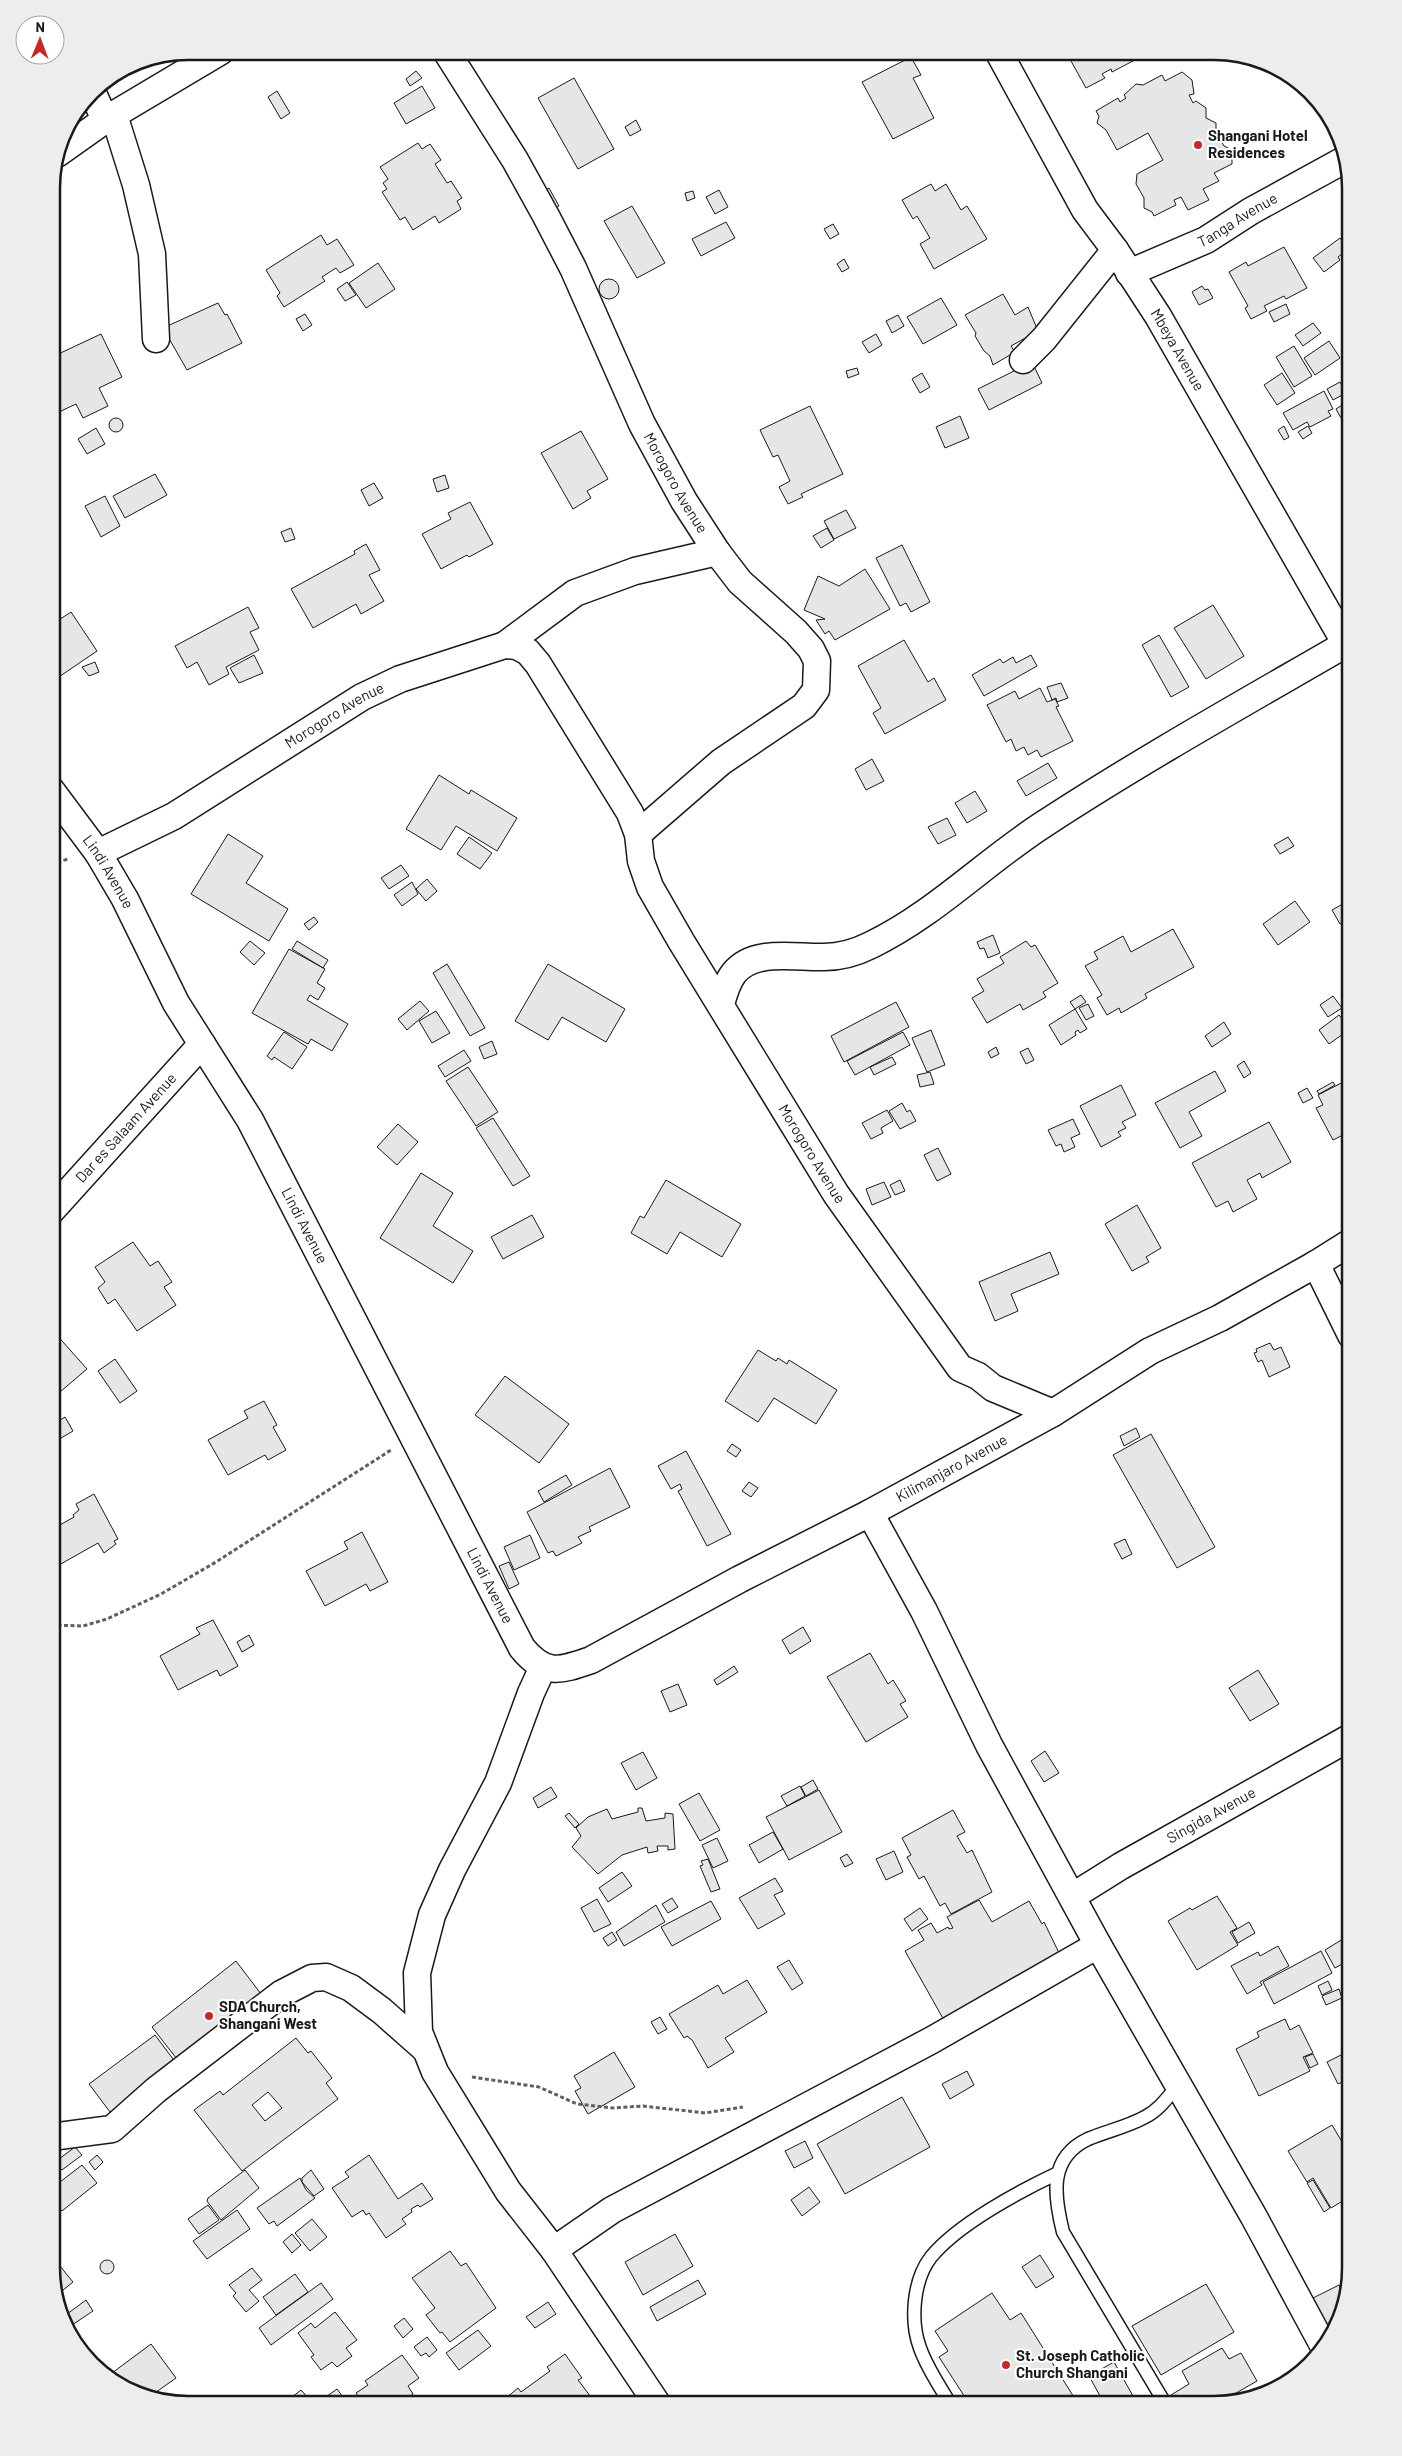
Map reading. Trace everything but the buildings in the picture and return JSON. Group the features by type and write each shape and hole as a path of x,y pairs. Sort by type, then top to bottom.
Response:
{"street":[{"path":"67,147 110,117 206,60"},
{"name":"Morogoro Avenue","path":"452,60 515,160 546,216 573,268 654,448 684,501 717,552 748,590 812,649 816,661 816,690 804,706 722,762 638,834"},
{"name":"Mbeya Avenue","path":"1002,60 1085,210 1158,316 1226,431 1342,638"},
{"path":"98,98 110,117 136,185 152,254 156,339"},
{"name":"Tanga Avenue","path":"1129,274 1206,240 1251,211 1340,162"},
{"path":"1023,360 1044,339 1114,250"},
{"path":"505,645 575,593 635,571 717,552"},
{"name":"Morogoro Avenue","path":"98,854 174,816 362,697 400,679 505,645 517,646 528,652 538,664 615,787 638,834 641,862 650,887 836,1194 960,1368 978,1376 993,1388 1053,1413"},
{"path":"721,1004 734,973 754,960 838,956 870,946 900,930 1042,825 1154,755 1342,652"},
{"name":"Lindi Avenue","path":"60,801 98,854 129,908 176,1003 250,1120 522,1648 534,1661 543,1667"},
{"name":"Dar es Salaam Avenue","path":"60,1201 202,1044"},
{"name":"Kilimanjaro Avenue","path":"543,1667 565,1669 590,1660 740,1579 870,1513 1053,1413 1150,1351 1220,1318 1342,1248"},
{"path":"1316,1264 1342,1317"},
{"path":"870,1513 924,1611 989,1745 1098,1945 1254,2217 1320,2339"},
{"path":"543,1667 531,1693 498,1784 456,1862 432,1915 421,1954 417,1979 420,2032 430,2061 508,2191 554,2250 652,2396"},
{"name":"Singida Avenue","path":"1073,1896 1121,1866 1342,1742"},
{"path":"554,2250 612,2210 932,2040 1098,1945"},
{"path":"60,2137 112,2129 156,2090 281,1994 312,1978 326,1977 351,1988 382,2011 430,2061"}],"lane":[{"path":"1161,2396 1063,2232 1056,2204 1058,2173 1068,2152 1088,2140 1146,2116 1162,2104 1178,2085"},
{"path":"946,2396 919,2347 915,2318 916,2291 920,2275 932,2257 961,2230 1030,2186 1058,2173"}],"path":[{"path":"60,1625 83,1626 107,1619 161,1594 216,1562 412,1437"},
{"path":"430,2061 539,2087 577,2104 613,2108 642,2106 705,2113 748,2106"}],"place":[{"name":"Shangani Hotel Residences","path":"1198,145"},
{"name":"SDA Church, Shangani West","path":"209,2016"},
{"name":"St. Joseph Catholic Church Shangani","path":"1006,2365"}]}
